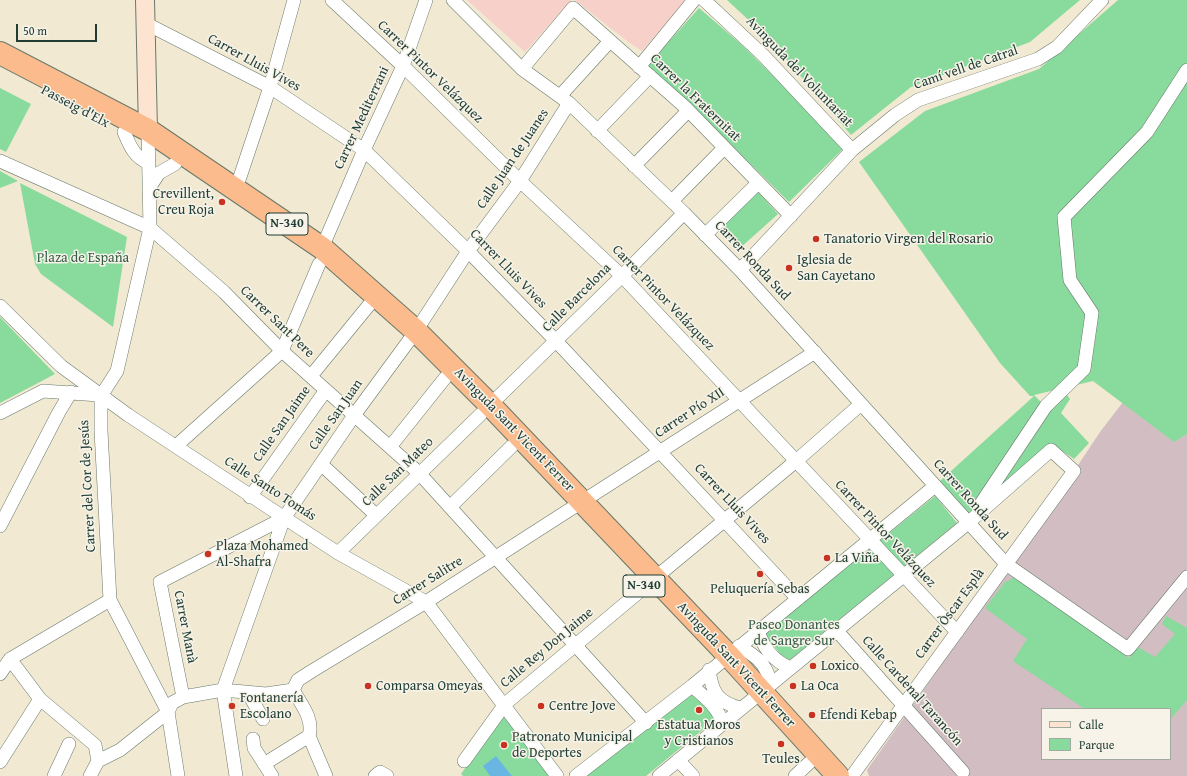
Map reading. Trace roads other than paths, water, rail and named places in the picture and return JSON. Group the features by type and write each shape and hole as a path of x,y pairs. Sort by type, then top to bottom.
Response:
{"highway":[{"name":"Passeig d'Elx","path":"0,53 148,147"},
{"name":"Passeig d'Elx","path":"0,67 124,132 148,147"},
{"name":"Avinguda Sant Vicent Ferrer","path":"148,147 320,256 368,305 412,336 445,378 485,409 512,446 576,505"},
{"name":"Avinguda Sant Vicent Ferrer","path":"148,147 236,189 320,256 412,336 485,409 650,582 723,659 755,696 838,776"},
{"name":"Avinguda Sant Vicent Ferrer","path":"755,696 809,772"}],"street":[{"path":"0,413 43,391 71,392 101,396 117,371 150,228 145,0"},
{"path":"236,189 270,87 294,0"},
{"name":"Carrer Pintor Velázquez","path":"332,0 403,66 520,181 622,276 902,576 957,632"},
{"name":"Carrer Mediterrani","path":"282,351 364,150 403,66 426,0"},
{"name":"Carrer Ronda Sud","path":"453,0 522,69 564,100 672,201 740,270 1006,564 1128,649 1187,577"},
{"path":"639,67 694,0"},
{"name":"Avinguda del Voluntariat","path":"704,0 763,55 852,150"},
{"name":"Camí vell de Catral","path":"740,270 852,150 895,115 918,100 1038,59 1057,47 1102,0"},
{"name":"Carrer la Fraternitat","path":"522,69 573,8 688,111 791,216"},
{"name":"Carrer Lluis Vives","path":"145,23 270,87 364,150 468,251 556,341 725,519 798,599"},
{"name":"Calle Juan de Juanes","path":"412,336 468,251 520,181 564,100 610,41"},
{"path":"659,776 723,722 837,631 968,523 1046,406 1084,369 1092,313 1070,280 1064,217 1148,132 1187,70"},
{"path":"597,131 650,76"},
{"path":"634,166 688,111"},
{"path":"672,201 724,148"},
{"name":"Carrer Sant Pere","path":"0,161 150,228 224,292 282,351 355,414 419,473 646,722"},
{"path":"149,188 159,173 175,164"},
{"path":"705,235 758,183"},
{"name":"Calle Barcelona","path":"485,409 622,276 684,213"},
{"path":"311,376 368,305"},
{"name":"Calle Santo Tomás","path":"0,306 61,366 101,396 338,553 426,602"},
{"name":"Calle San Juan","path":"284,518 355,414 412,336"},
{"path":"176,446 282,351"},
{"name":"Carrer Pío XII","path":"576,505 815,352"},
{"path":"390,446 445,378"},
{"name":"Calle San Jaime","path":"250,496 326,390"},
{"path":"0,526 59,412 71,392"},
{"name":"Carrer del Cor de Jesús","path":"101,396 110,600 168,712 178,776"},
{"name":"Calle Rey Don Jaime","path":"464,760 504,704 796,461 862,404"},
{"name":"Calle San Mateo","path":"338,553 485,409"},
{"path":"450,507 512,446"},
{"name":"Carrer Òscar Esplà","path":"852,776 1074,471 1051,450 968,523"},
{"path":"321,464 376,515"},
{"path":"576,776 692,686 935,486"},
{"name":"Carrer Salitre","path":"293,690 298,680 426,602 576,505"},
{"path":"236,776 223,690 284,518"},
{"name":"Carrer Manà","path":"183,697 160,582 284,518"},
{"path":"0,674 5,658 110,600"},
{"path":"426,602 558,776"},
{"path":"758,631 762,644 769,654 790,668"},
{"name":"Calle Cardenal Tarancón","path":"837,631 963,772"},
{"path":"5,658 40,699 96,745 98,760 90,776"},
{"path":"723,659 711,685 717,696 728,705 755,696"},
{"path":"692,686 718,710 723,722"},
{"path":"98,760 120,750 168,712 172,703 183,697 223,690 273,693 293,690 308,717 311,728 309,736 326,776"},
{"path":"248,692 263,719"},
{"path":"0,762 40,699"},
{"path":"264,764 309,736"},
{"path":"253,739 254,748 272,776"},
{"path":"54,776 68,744"},
{"path":"678,760 693,776"},
{"path":"375,776 380,772 387,776"}],"water":[{"path":"496,756 512,776 490,776 483,766"}],"place":[{"name":"Crevillent, Creu Roja","path":"222,202"},
{"name":"Tanatorio Virgen del Rosario","path":"816,239"},
{"name":"Iglesia de San Cayetano","path":"789,268"},
{"name":"Plaza Mohamed Al-Shafra","path":"208,554"},
{"name":"La Viña","path":"827,558"},
{"name":"Peluquería Sebas","path":"760,574"},
{"name":"Loxico","path":"813,666"},
{"name":"Comparsa Omeyas","path":"368,686"},
{"name":"La Oca","path":"793,686"},
{"name":"Fontanería Escolano","path":"232,706"},
{"name":"Centre Jove","path":"541,706"},
{"name":"Estatua Moros y Cristianos","path":"699,710"},
{"name":"Efendi Kebap","path":"812,715"},
{"name":"Teules","path":"781,744"},
{"name":"Patronato Municipal de Deportes","path":"504,745"}],"park label":[{"name":"Plaza de España","path":"83,258"},
{"name":"Paseo Donantes de Sangre Sur","path":"794,634"}]}
